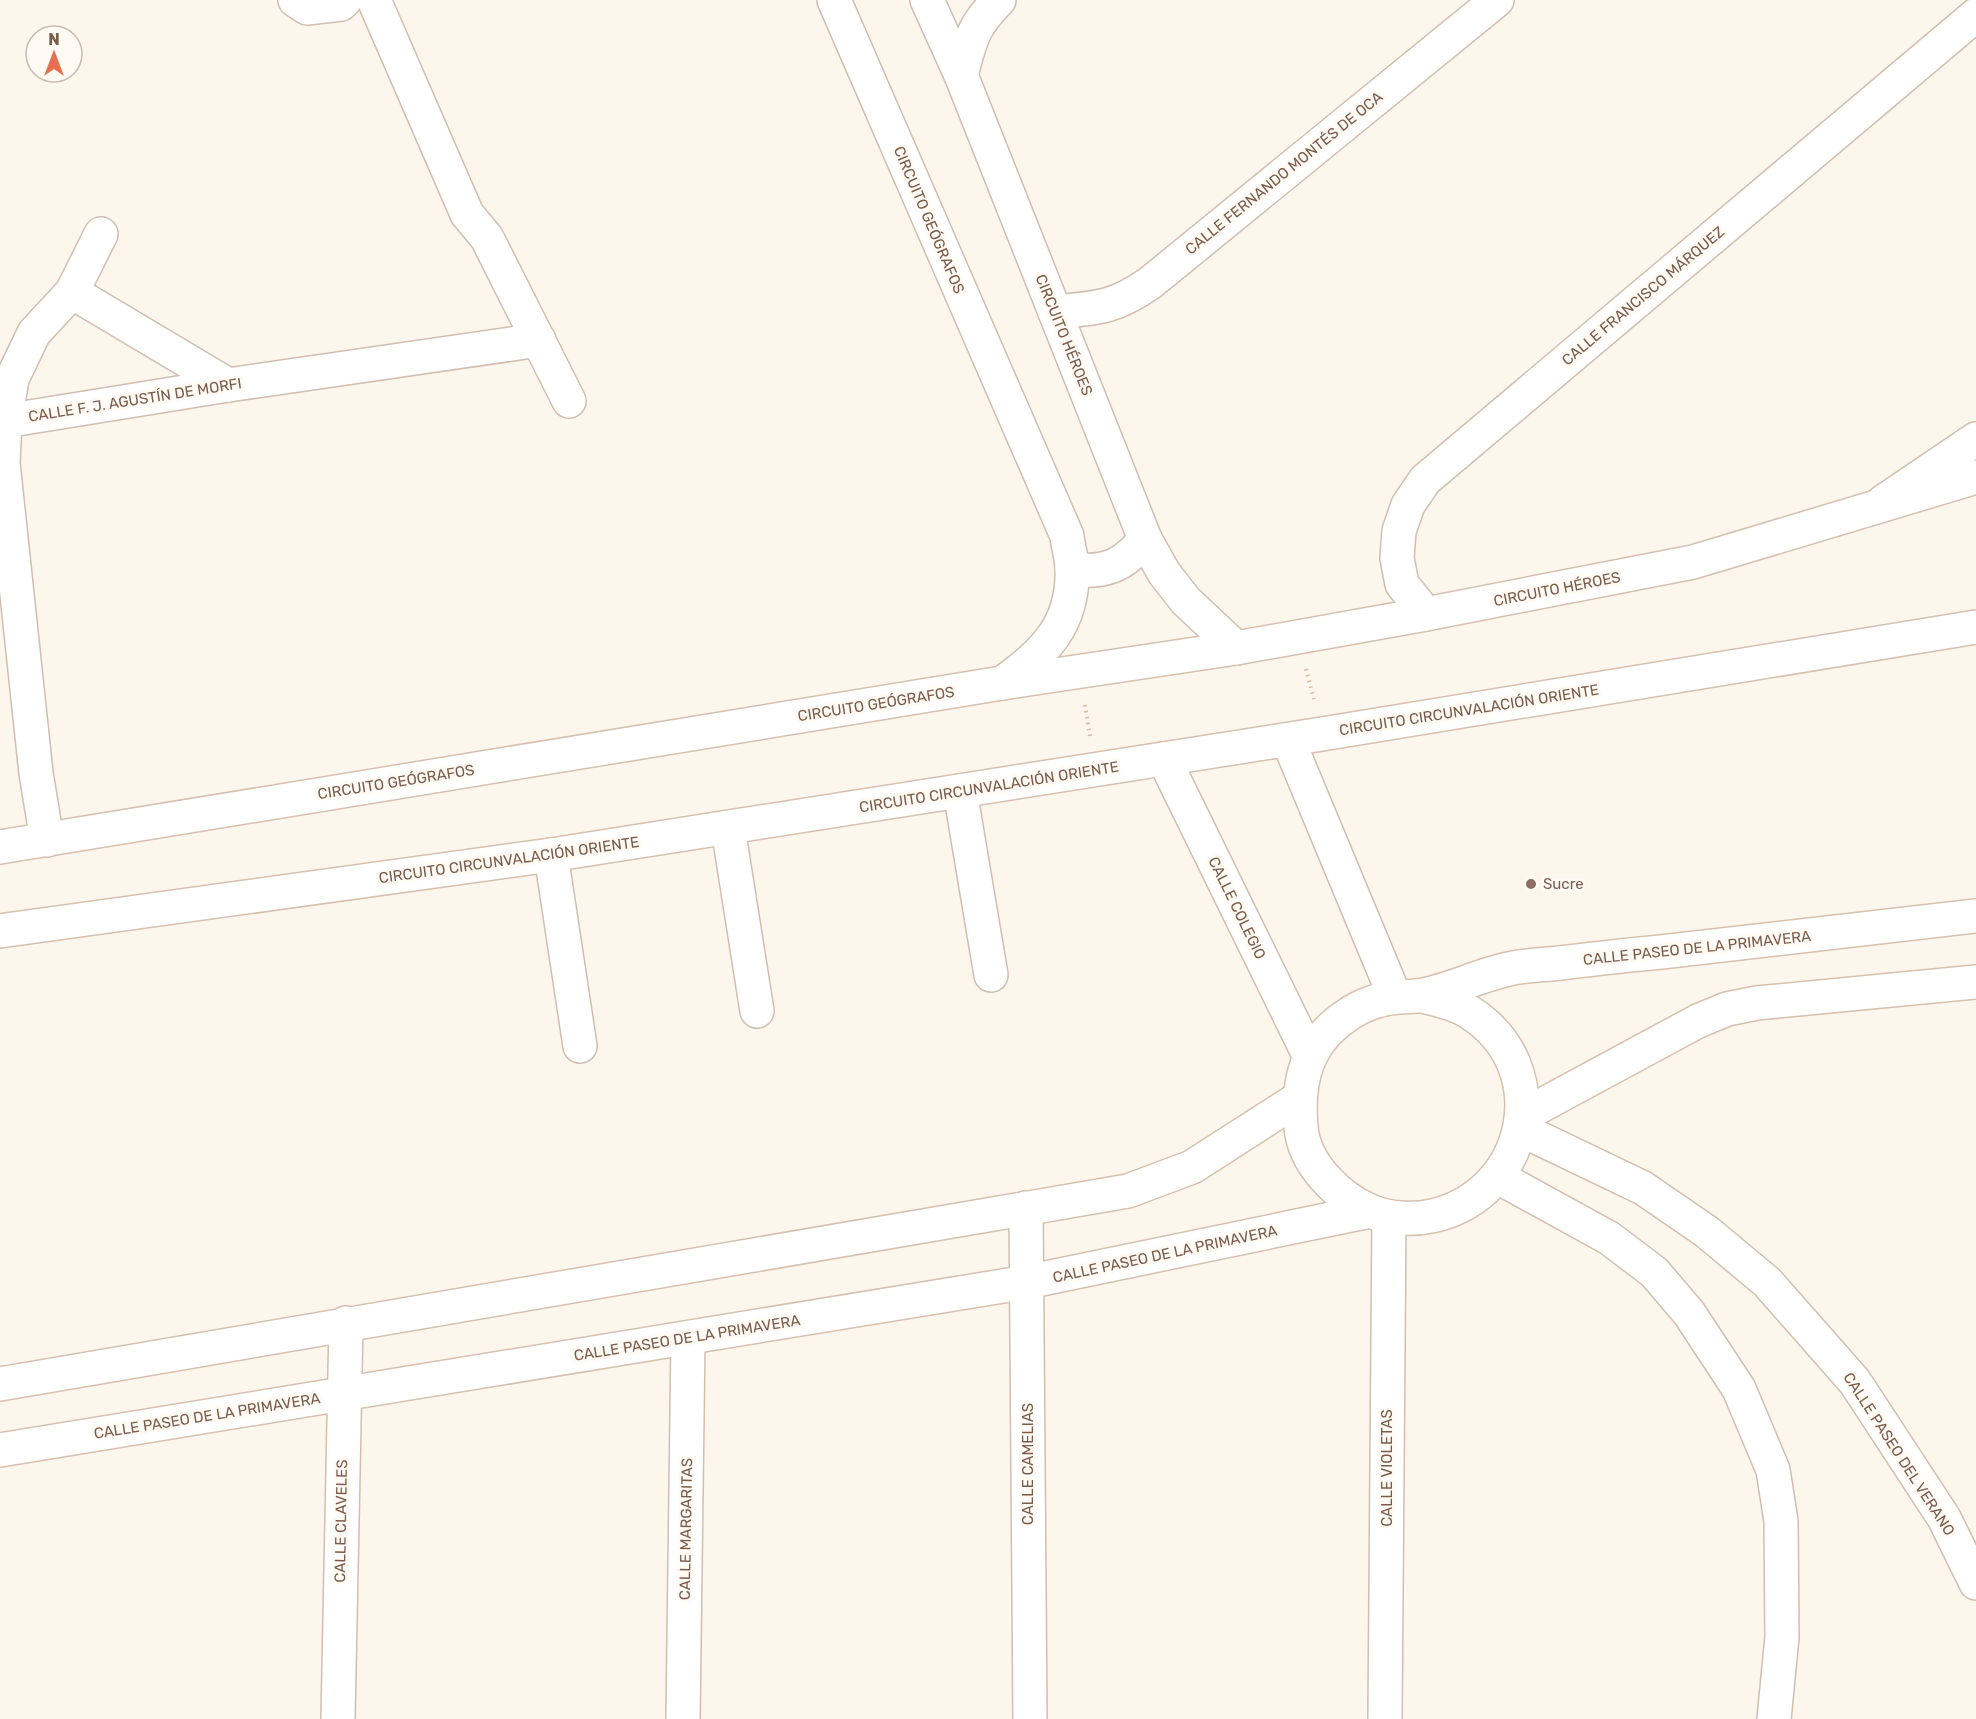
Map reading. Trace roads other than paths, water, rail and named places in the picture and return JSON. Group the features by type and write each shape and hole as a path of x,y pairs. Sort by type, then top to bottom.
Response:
{"street":[{"path":"295,0 307,8 341,4 345,0"},
{"path":"374,0 466,214 488,238 569,401"},
{"name":"CIRCUITO GEÓGRAFOS","path":"0,847 1002,683 1041,654 1063,621 1070,596 1072,569 1066,536 834,0"},
{"name":"CIRCUITO HÉROES","path":"927,0 961,75 1145,539 1164,573 1186,601 1236,648"},
{"path":"961,75 975,28 999,0"},
{"name":"CALLE FERNANDO MONTÉS DE OCA","path":"1055,312 1106,307 1130,297 1150,283 1497,0"},
{"name":"CALLE FRANCISCO MÁRQUEZ","path":"1426,614 1402,584 1397,558 1399,531 1408,505 1425,480 1976,15"},
{"path":"47,840 36,773 3,463 5,422 12,379 34,333 72,292 101,234"},
{"path":"72,292 228,385"},
{"name":"CALLE F. J. AGUSTÍN DE MORFI","path":"5,422 228,385 538,340"},
{"name":"CIRCUITO HÉROES","path":"1874,508 1976,439"},
{"name":"CIRCUITO HÉROES","path":"1002,683 1236,648 1693,562 1976,477"},
{"path":"1072,569 1086,571 1114,566 1127,560 1145,539"},
{"name":"CIRCUITO CIRCUNVALACIÓN ORIENTE","path":"0,932 728,828 1288,740 1976,627"},
{"path":"1288,740 1408,996 1446,1002 1469,1012 1488,1027 1504,1046 1515,1067 1521,1091 1521,1122 1512,1154 1498,1177 1476,1198 1449,1212 1419,1219 1380,1214"},
{"name":"CALLE COLEGIO","path":"1164,759 1310,1057"},
{"path":"960,791 990,975"},
{"path":"728,828 758,1011"},
{"path":"551,855 580,1046"},
{"name":"CALLE PASEO DE LA PRIMAVERA","path":"1380,1214 1339,1194 1316,1167 1301,1134 1298,1099 1302,1077 1310,1057 1325,1035 1345,1017 1369,1003 1408,996 1509,969 1976,916"},
{"path":"1521,1122 1698,1021 1727,1009 1757,1003 1973,985"},
{"path":"0,1384 1128,1191 1192,1167 1298,1099"},
{"name":"CALLE PASEO DEL VERANO","path":"1521,1122 1643,1188 1707,1232 1767,1282 1855,1382 1944,1518 1976,1583"},
{"path":"1498,1177 1609,1238 1654,1272 1689,1313 1738,1389 1773,1470 1780,1521 1782,1637 1774,1719"},
{"name":"CALLE CAMELIAS","path":"1026,1209 1030,1719"},
{"name":"CALLE PASEO DE LA PRIMAVERA","path":"0,1450 1027,1282 1380,1214"},
{"name":"CALLE VIOLETAS","path":"1380,1214 1385,1719"},
{"name":"CALLE CLAVELES","path":"338,1719 346,1323"},
{"name":"CALLE MARGARITAS","path":"684,1719 688,1338"}],"place":[{"name":"Sucre","path":"1531,884"}]}
